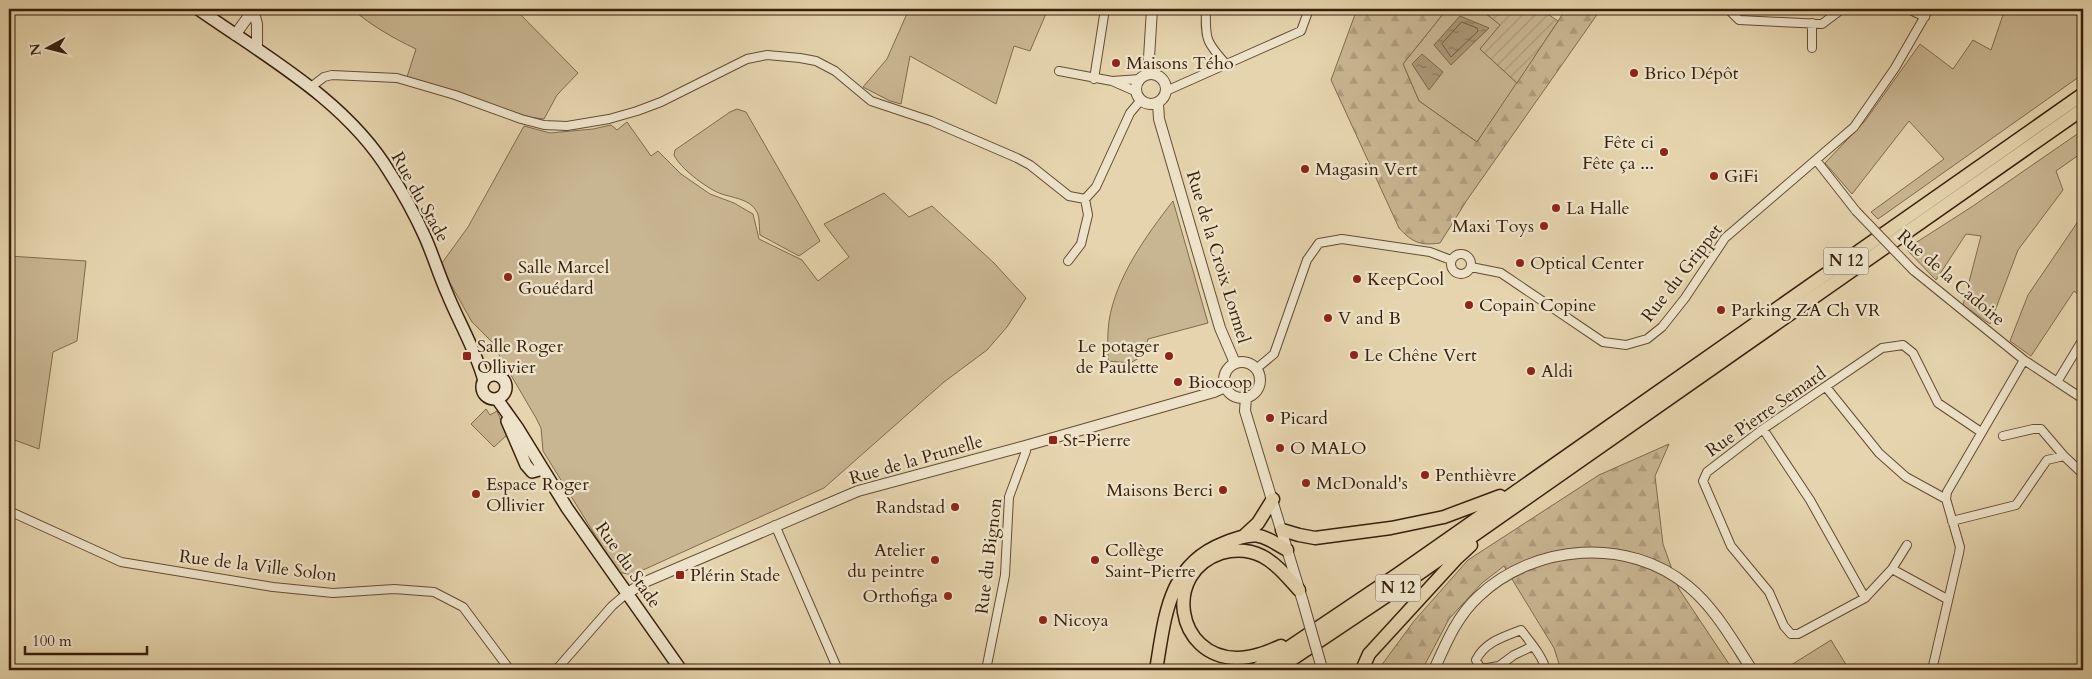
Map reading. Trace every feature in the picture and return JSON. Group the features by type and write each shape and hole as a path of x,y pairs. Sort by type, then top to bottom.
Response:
{"highway":[{"name":"N 12","path":"1276,670 1556,478 1576,457 2083,94"},
{"name":"N 12","path":"1255,670 1556,463 1576,457 2083,109"},
{"path":"1282,530 1299,536 1315,538 1391,528 1444,517 1519,489"},
{"path":"1245,535 1258,523 1272,499"},
{"path":"1362,670 1369,654 1457,558 1470,546 1501,524 1519,504"},
{"path":"1156,670 1170,600 1182,574 1200,554 1245,535 1253,534 1288,550"},
{"path":"1296,643 1249,657 1228,657 1217,654 1198,642 1191,632 1183,613 1182,603 1184,592 1195,570 1214,556 1234,551 1254,553 1271,562 1299,590"}],"main road":[{"name":"Rue du Stade","path":"198,9 295,73 365,140 390,172 425,238 447,293 489,378"},
{"name":"Rue du Stade","path":"489,378 504,380 501,395 505,412 517,427"},
{"name":"Rue du Stade","path":"489,378 482,389 486,396 501,395"},
{"name":"Rue du Stade","path":"501,395 538,471 567,508 681,670"},
{"path":"505,412 508,426 526,465 538,471"}],"street":[{"path":"236,35 251,9"},
{"path":"251,9 257,24 256,49"},
{"path":"1094,78 1105,9"},
{"path":"1085,199 1096,187 1139,96 1144,77 1152,9"},
{"path":"1206,9 1205,29 1208,44 1226,64"},
{"path":"1166,91 1301,31 1309,9"},
{"path":"1728,9 1739,20 1822,24 1842,9"},
{"path":"1908,9 1925,17"},
{"name":"Rue du Grippet","path":"1470,267 1501,273 1603,342 1626,345 1648,339 1662,327 1679,306 1725,238 1854,127 1895,68 1929,9"},
{"path":"1812,23 1812,48"},
{"path":"311,87 324,77 332,75 397,78 521,119 544,125 567,126 608,119 637,111 661,102 747,59 767,55 800,58 816,61 835,70 871,101 931,121 999,152 1017,158 1030,165 1069,196 1085,199"},
{"path":"1059,71 1112,81 1153,74 1162,78 1166,86 1165,96 1158,103 1149,104 1139,96 1112,81"},
{"name":"Rue de la Croix Lormel","path":"1158,103 1159,119 1220,328 1235,363"},
{"name":"Rue de la Cadoire","path":"1816,160 1856,210 1913,270 2024,360 2083,399"},
{"path":"1068,261 1081,244 1088,216 1085,199"},
{"path":"1259,367 1274,354 1307,260 1319,243 1342,239 1430,252 1451,260"},
{"path":"1457,254 1466,254 1471,261 1470,267 1466,272 1456,273 1452,268 1451,260 1457,254"},
{"path":"2057,382 2083,339"},
{"name":"Rue Pierre Semard","path":"1907,545 1892,569 1865,598 1798,634 1791,634 1784,626 1769,592 1731,546 1703,481 1707,472 1763,429 1882,348 1903,345 1913,353 1938,402 1981,432"},
{"path":"1932,670 1960,547 1946,499 1947,492 2024,360"},
{"path":"1246,362 1259,367 1260,380 1256,391 1246,397 1234,396 1225,387 1226,371 1235,363 1246,362"},
{"name":"Rue de la Prunelle","path":"626,594 645,582 858,491 1025,446 1214,392 1225,387"},
{"path":"1826,387 1879,453 1906,477 1946,499"},
{"path":"1246,397 1246,411 1322,668"},
{"path":"1763,429 1810,500 1865,598"},
{"path":"2003,436 2041,429 2064,456 2083,474"},
{"name":"Rue du Bignon","path":"986,670 1005,575 1009,497 1026,452 1025,446"},
{"path":"1952,521 2016,505 2047,460 2064,456"},
{"name":"Rue de la Ville Solon","path":"9,511 121,562 273,587 325,592 394,588 434,592 463,607 510,670"},
{"path":"775,525 838,670"},
{"path":"1434,670 1454,627 1464,612 1478,596 1496,582 1518,568 1561,554 1593,552 1635,559 1661,569 1688,585 1713,611 1752,670"},
{"path":"1892,569 1947,599"},
{"path":"556,670 612,606 626,594"},
{"path":"1533,646 1514,655 1499,666 1481,669 1476,660 1481,650 1497,640 1520,630 1533,646 1546,670"}],"green space":[{"path":"352,9 515,9 578,73 557,95 544,119 528,117 407,77 416,49 367,21"},
{"path":"909,9 1048,9 1030,51 1014,46 996,104 910,56 901,104 890,101 863,87 887,59"},
{"path":"1357,9 1447,9 1403,64 1419,101 1477,142 1566,9 1601,9 1467,200 1440,243 1427,244 1417,242 1408,237 1399,228 1331,80"},
{"path":"1447,9 1485,9 1483,12 1501,25 1480,49 1517,83 1477,142 1419,101 1403,64"},
{"path":"1485,9 1540,9 1558,21 1517,83 1480,49 1500,25 1483,11"},
{"path":"2005,9 2070,9 2083,19 2083,74 1878,219 1871,212 1944,159 1909,121 1852,194 1825,163 1865,121 1920,44 1953,69 1973,40 1991,50"},
{"path":"737,109 746,112 820,241 799,256 760,235 758,214 754,207 745,201 719,193 707,186 687,171 674,155 675,150"},
{"path":"627,122 651,156 658,151 681,174 710,194 734,203 753,214 759,239 802,260 818,281 849,257 824,224 884,193 909,217 932,206 994,263 1026,298 1007,327 987,350 944,382 824,488 632,575 618,572 543,451 541,428 536,418 491,341 472,322 450,283 442,263 468,227 524,126 550,133 593,129 611,125 617,130"},
{"path":"2083,130 2083,152 2056,171 2063,190 2018,250 1990,324 1963,305 1981,236 1966,234 1936,280 1906,249 1973,206"},
{"path":"1173,201 1208,323 1148,339 1143,356 1130,363 1108,361 1109,321 1118,289 1133,258"},
{"path":"2083,214 2083,298 2074,291 2031,356 2010,341 2028,295"},
{"path":"9,256 86,261 77,341 53,352 39,449 9,438"},
{"path":"486,409 490,415 497,411 507,435 494,447 471,424"},
{"path":"1669,444 1655,476 1663,544 1679,589 1733,670 1561,670 1554,648 1504,566 1482,583 1449,619 1422,670 1378,670 1414,621 1468,560 1599,475"},
{"path":"1831,640 1848,668 1845,670 1790,670 1788,667"}],"water":[{"path":"1460,16 1489,28 1451,65 1434,45"},
{"path":"1422,54 1443,72 1429,90 1412,64"}],"place":[{"name":"Maisons Tého","path":"1116,63"},
{"name":"Brico Dépôt","path":"1634,73"},
{"name":"Fête ci Fête ça ...","path":"1664,152"},
{"name":"Magasin Vert","path":"1305,169"},
{"name":"GiFi","path":"1714,176"},
{"name":"La Halle","path":"1556,208"},
{"name":"Maxi Toys","path":"1544,226"},
{"name":"Optical Center","path":"1520,263"},
{"name":"Salle Marcel Gouédard","path":"508,277"},
{"name":"KeepCool","path":"1357,279"},
{"name":"Copain Copine","path":"1469,305"},
{"name":"Parking ZA Ch VR","path":"1721,310"},
{"name":"V and B","path":"1328,318"},
{"name":"Le Chêne Vert","path":"1354,355"},
{"name":"Salle Roger Ollivier","path":"467,356"},
{"name":"Le potager de Paulette","path":"1169,356"},
{"name":"Aldi","path":"1531,371"},
{"name":"Biocoop","path":"1178,382"},
{"name":"Picard","path":"1270,418"},
{"name":"St-Pierre","path":"1053,440"},
{"name":"O MALO","path":"1280,448"},
{"name":"Penthièvre","path":"1425,475"},
{"name":"McDonald's","path":"1306,483"},
{"name":"Maisons Berci","path":"1223,490"},
{"name":"Espace Roger Ollivier","path":"476,494"},
{"name":"Randstad","path":"955,507"},
{"name":"Atelier du peintre","path":"935,560"},
{"name":"Collège Saint-Pierre","path":"1095,560"},
{"name":"Plérin Stade","path":"680,575"},
{"name":"Orthofiga","path":"948,596"},
{"name":"Nicoya","path":"1043,620"}]}
